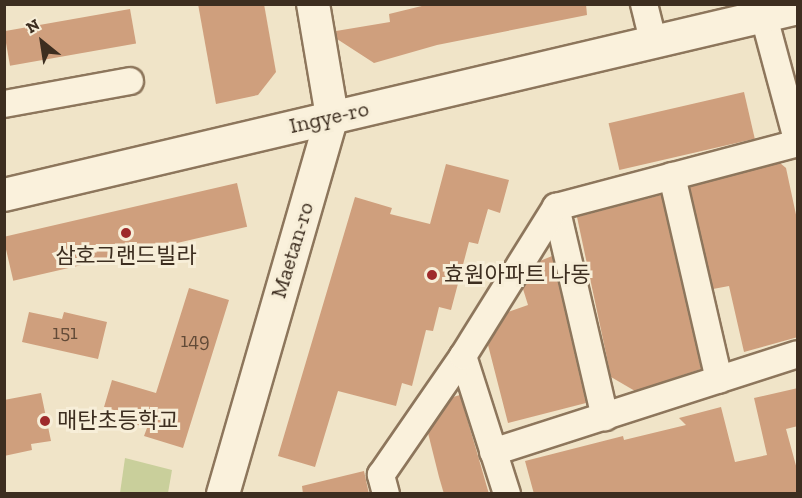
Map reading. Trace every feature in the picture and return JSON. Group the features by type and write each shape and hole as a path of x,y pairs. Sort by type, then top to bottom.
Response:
{"street":[{"name":"Maetan-ro","path":"223,494 332,116 314,4"},
{"path":"644,4 654,44"},
{"name":"Ingye-ro","path":"4,195 332,116 654,44 798,8"},
{"path":"386,494 381,475 463,356 556,207 798,143 764,17"},
{"path":"4,104 130,81"},
{"path":"672,176 719,380"},
{"path":"556,207 605,417"},
{"path":"493,452 798,354"},
{"path":"463,356 507,494"}],"green space":[{"path":"125,458 172,470 168,493 120,493"}],"building":[{"path":"198,4 264,4 276,72 258,95 216,104"},
{"path":"430,4 586,4 587,15 437,45 374,63 337,39 336,31 390,22 389,14"},
{"path":"130,9 136,43 10,66 4,31"},
{"path":"744,92 755,139 619,170 609,123"},
{"path":"780,163 786,168 798,224 798,337 744,352 729,286 713,289 690,187"},
{"path":"446,164 509,180 500,213 488,209 478,244 469,242 451,310 439,307 433,331 426,330 412,386 402,383 396,406 338,391 315,467 278,456 355,197 392,208 390,214 430,224"},
{"name":"삼호그랜드빌라","path":"237,183 247,227 13,281 4,237"},
{"path":"661,195 701,369 635,391 611,377 577,217"},
{"path":"552,256 586,403 508,423 488,345 508,312 528,305 523,289 528,280 542,276 540,261"},
{"path":"189,288 229,300 183,448 144,436 147,428 126,421 130,415 104,407 112,380 156,393"},
{"name":"삼호그랜드빌라","path":"29,312 62,319 64,312 107,322 98,359 22,342"},
{"path":"798,388 798,426 786,429 798,473 798,494 534,494 525,461 623,436 624,440 686,425 679,418 721,407 735,462 767,455 754,398"},
{"name":"매탄초등학교","path":"41,393 51,441 31,444 32,450 4,456 4,400"},
{"path":"460,395 489,494 444,494 439,477 428,433 453,397"},
{"path":"364,471 369,494 303,494 302,486"}],"place":[{"name":"삼호그랜드빌라","path":"126,233"},
{"name":"효원아파트 나동","path":"432,275"},
{"name":"매탄초등학교","path":"45,421"}]}
